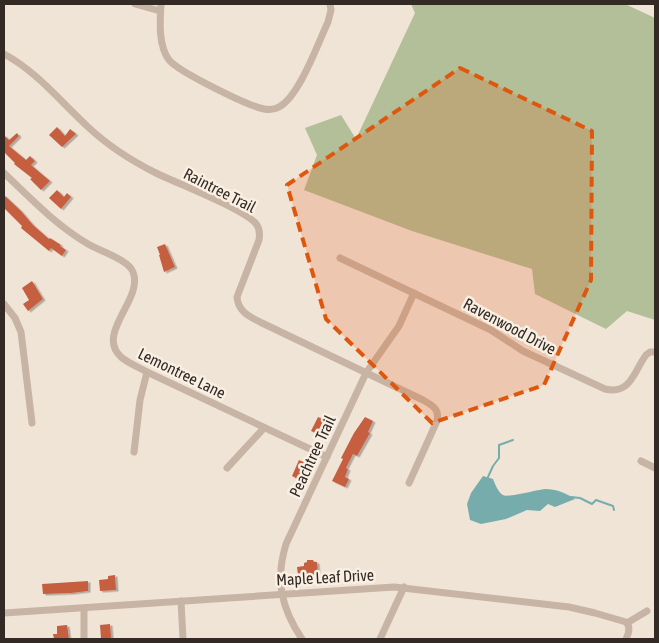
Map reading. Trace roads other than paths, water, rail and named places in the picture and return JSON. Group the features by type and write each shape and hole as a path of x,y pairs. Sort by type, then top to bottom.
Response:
{"street":[{"path":"135,4 160,8 162,43 165,53 172,63 199,80 240,100 269,110 284,104 295,92 328,22 331,10 330,4"},
{"name":"Raintree Trail","path":"4,54 23,66 88,128 120,153 159,175 243,214 258,226 260,234 256,248 237,297 239,307 249,316 432,405 438,412 437,421 409,483"},
{"name":"Lemontree Lane","path":"4,174 60,227 132,268 134,286 115,330 113,342 121,357 147,372 327,457"},
{"name":"Ravenwood Drive","path":"340,258 491,330 523,351 605,389 623,388 633,378 646,355 650,352 655,352"},
{"name":"Peachtree Trail","path":"302,639 292,622 282,594 280,574 286,544 366,373 399,326 414,293"},
{"path":"4,304 15,318 21,332 32,423"},
{"path":"134,452 140,400 147,372"},
{"path":"227,468 264,428"},
{"path":"642,461 655,468"},
{"path":"380,639 404,587"},
{"name":"Maple Leaf Drive","path":"4,613 404,587 569,607 595,612 627,623"},
{"path":"180,601 183,639"},
{"path":"84,608 84,639"},
{"path":"626,639 630,630 627,623 647,611"}],"water":[{"path":"483,476 493,479 498,490 506,496 549,489 561,492 575,499 555,507 548,504 540,511 527,510 506,519 481,524 470,520 467,504 471,493"}],"waterway":[{"path":"488,477 499,458 499,445 513,440"},
{"path":"571,497 580,498 592,504 596,500 613,506 614,510"}]}
